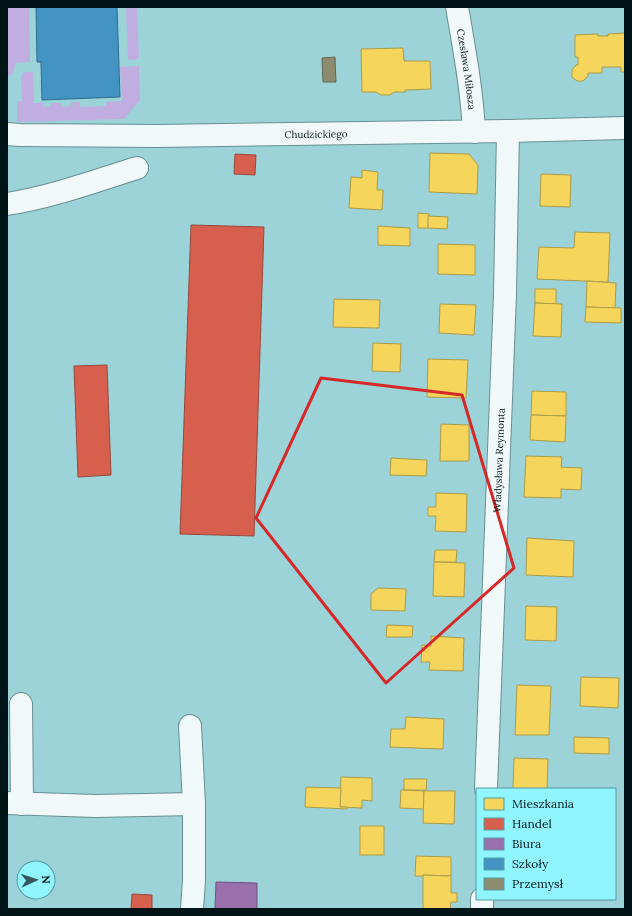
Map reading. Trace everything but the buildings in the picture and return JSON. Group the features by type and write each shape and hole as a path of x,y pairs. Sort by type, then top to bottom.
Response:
{"street":[{"name":"Czesława Miłosza","path":"457,7 470,84 474,132"},
{"name":"Chudzickiego","path":"7,134 156,136 474,132 625,128"},
{"name":"Władysława Reymonta","path":"486,788 505,294 508,131"},
{"path":"7,204 45,196 138,168"},
{"path":"21,704 15,804 94,806 194,804"},
{"path":"190,726 194,804 194,880 192,909"}],"highlighted area":[{"path":"321,378 462,395 514,568 386,683 256,518"}],"shaded area":[{"path":"7,7 29,7 30,62 16,63 12,75 7,76"},
{"path":"126,7 137,7 139,59 128,60"},
{"path":"139,66 140,100 124,119 17,122 17,101 22,101 21,77 24,72 33,72 34,103 43,103 44,107 51,106 51,103 62,103 62,107 71,106 71,102 80,102 80,107 106,106 106,102 122,101 120,67"}]}
